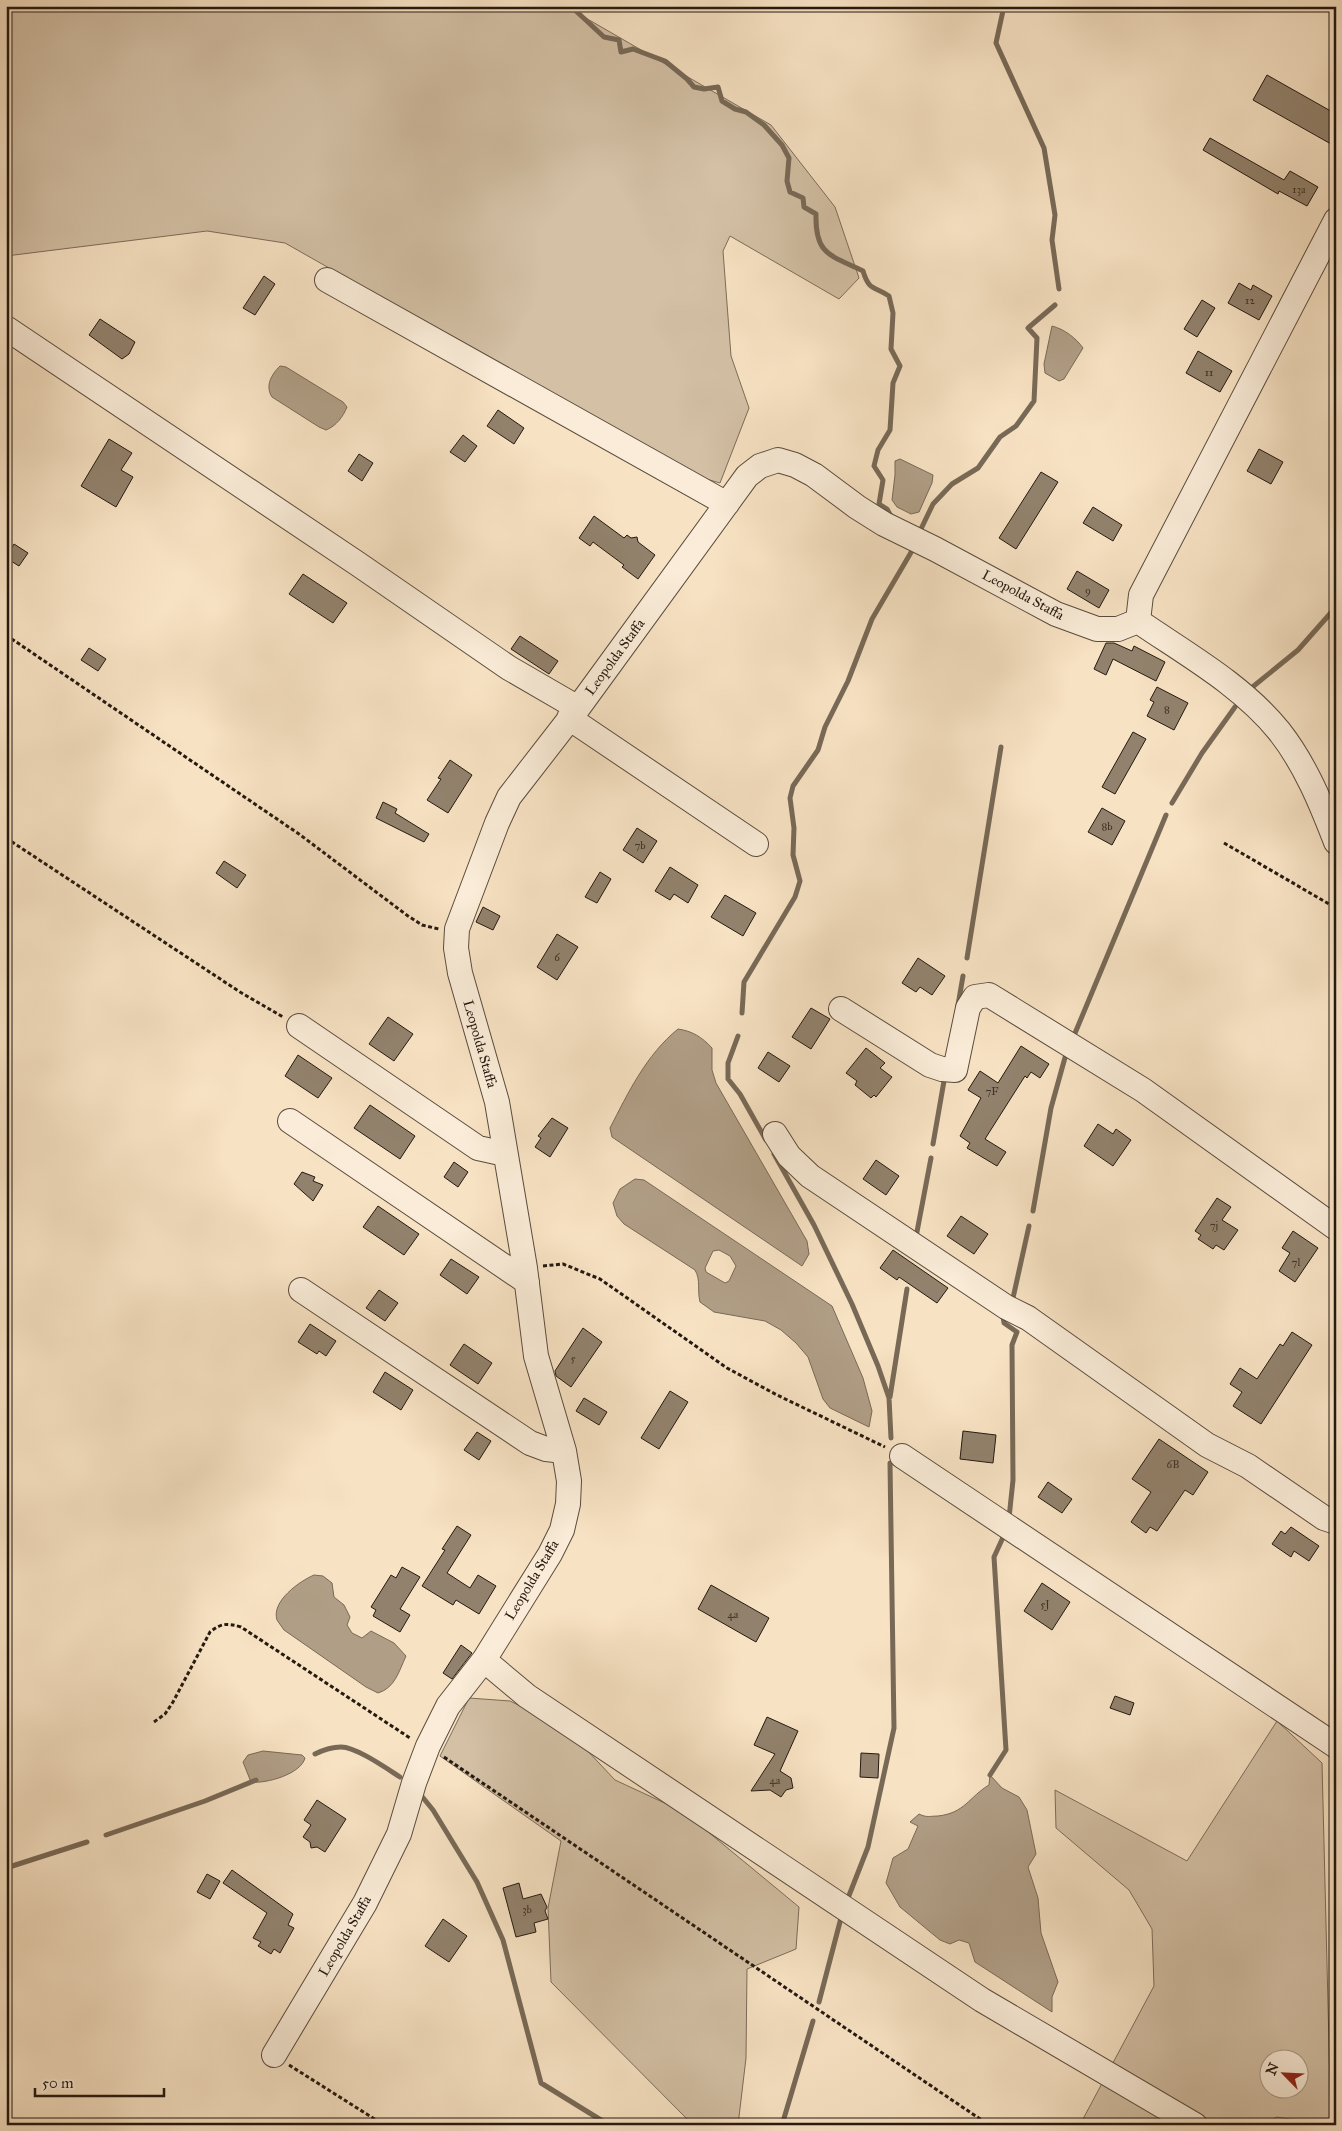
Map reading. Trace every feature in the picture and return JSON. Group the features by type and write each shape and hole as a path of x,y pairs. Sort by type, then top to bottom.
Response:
{"street":[{"path":"1336,220 1141,594 1138,621 1250,701 1278,730 1304,769 1322,805 1336,842"},
{"path":"327,280 727,504"},
{"path":"6,328 358,564 574,713 756,844"},
{"name":"Leopolda Staffa","path":"274,2055 365,1904 399,1834 414,1782 428,1746 448,1706 484,1660 550,1554 562,1530 568,1504 569,1481 564,1450 543,1386 536,1356 526,1275 496,1102 460,973 456,948 457,929 497,823 509,797 574,713 747,476 760,466 778,460 795,465 814,475 857,507 884,524 1056,614 1097,629 1118,629 1138,621"},
{"path":"841,1009 930,1065 942,1069 955,1070 968,1008 976,997 989,995 1143,1090 1336,1228"},
{"path":"299,1026 478,1148 504,1154"},
{"path":"290,1121 526,1275"},
{"path":"775,1134 789,1156 810,1176 1006,1307 1028,1318 1207,1445 1248,1466 1324,1518 1336,1522"},
{"path":"301,1290 530,1443 546,1449 564,1450"},
{"path":"902,1456 1336,1746"},
{"path":"484,1660 527,1696 982,2000 1195,2125"}],"path":[{"path":"6,635 299,834 408,916 422,925 437,929 457,929"},
{"path":"6,838 240,992 299,1026"},
{"path":"1224,843 1336,908"},
{"path":"526,1275 563,1264 600,1279 727,1368 777,1395 902,1456"},
{"path":"154,1722 165,1714 210,1632 219,1625 228,1623 241,1627 410,1738 428,1746 989,2125"},
{"path":"274,2055 384,2125"}],"shaded area":[{"path":"6,6 565,6 771,125 835,207 859,278 839,299 730,236 723,251 731,356 749,408 720,483 696,476 285,243 207,231 6,256"},
{"path":"1052,326 1069,334 1083,348 1064,379 1059,381 1045,373 1044,364"},
{"path":"280,366 286,367 343,402 347,407 336,424 326,430 272,397 269,389 270,381"},
{"path":"900,459 933,475 932,483 919,512 911,514 897,507 892,500 895,461"},
{"path":"678,1029 696,1035 712,1048 712,1070 716,1083 807,1241 809,1254 802,1266 612,1137 610,1128 639,1075 656,1051"},
{"path":"635,1179 644,1180 832,1306 863,1378 872,1411 869,1427 830,1408 823,1399 808,1357 781,1330 765,1321 714,1312 700,1302 698,1278 695,1270 624,1224 617,1216 613,1203 620,1189","holes":["719,1250 730,1256 736,1266 729,1281 725,1283 706,1272 705,1268 713,1251"]},
{"path":"314,1575 323,1576 332,1583 334,1597 344,1605 350,1617 347,1625 352,1633 362,1638 371,1631 394,1643 406,1656 396,1678 384,1691 378,1693 366,1687 284,1630 277,1620 276,1613 282,1599 301,1582"},
{"path":"469,1698 510,1701 567,1729 615,1780 684,1812 799,1907 796,1949 747,1969 746,2058 738,2125 693,2125 551,1982 548,1908 561,1841 440,1756"},
{"path":"1277,1721 1322,1763 1331,2125 1276,2117 1270,2125 1083,2125 1083,2119 1154,1986 1152,1929 1129,1890 1056,1828 1055,1790 1187,1861"},
{"path":"263,1751 302,1755 305,1758 297,1769 282,1777 274,1780 251,1782 243,1762 248,1755"},
{"path":"990,1775 1002,1788 1019,1797 1027,1810 1036,1854 1028,1867 1038,1898 1041,1933 1058,1982 1052,1997 1052,2012 975,1962 969,1943 959,1940 950,1944 940,1940 900,1907 886,1883 893,1858 908,1849 918,1826 910,1822 919,1814 938,1816 955,1812 989,1785"}],"building":[{"path":"1267,75 1336,114 1336,136 1331,144 1253,100"},
{"path":"1210,138 1284,180 1290,171 1318,187 1307,206 1279,191 1278,194 1203,150"},
{"path":"264,276 275,284 255,315 243,308"},
{"path":"1239,283 1251,290 1253,285 1272,296 1259,320 1228,303"},
{"path":"1202,300 1215,308 1197,337 1184,329"},
{"path":"100,319 135,342 129,354 122,359 89,335"},
{"path":"1198,351 1232,371 1220,392 1186,373"},
{"path":"498,410 524,428 514,444 487,426"},
{"path":"463,435 477,446 465,462 450,452"},
{"path":"109,439 132,453 121,470 133,477 116,507 81,486"},
{"path":"1259,449 1283,462 1271,484 1247,471"},
{"path":"359,454 373,463 362,481 348,471"},
{"path":"1041,472 1058,482 1016,549 999,538"},
{"path":"1093,507 1122,525 1113,541 1083,523"},
{"path":"594,516 624,538 627,535 631,538 637,537 638,542 655,555 638,579 622,567 624,565 593,542 590,546 579,538"},
{"path":"14,544 28,553 19,566 6,558"},
{"path":"1077,571 1109,590 1099,608 1067,589"},
{"path":"303,574 347,603 333,623 289,594"},
{"path":"520,636 558,661 549,674 511,649"},
{"path":"1106,643 1114,643 1132,651 1134,646 1165,662 1156,681 1113,659 1106,675 1094,669"},
{"path":"89,648 106,659 98,671 81,660"},
{"path":"1157,687 1188,703 1174,730 1147,716 1154,702 1150,700"},
{"path":"1133,732 1146,739 1115,794 1102,787"},
{"path":"450,760 472,775 448,813 427,800 441,779 438,778"},
{"path":"383,802 397,809 395,813 429,834 424,842 376,818"},
{"path":"1102,808 1125,821 1112,845 1088,832"},
{"path":"637,828 657,841 643,863 623,850"},
{"path":"224,861 246,875 237,888 216,873"},
{"path":"670,867 698,885 688,903 674,894 670,900 655,891"},
{"path":"600,872 611,879 597,903 585,897"},
{"path":"725,895 756,913 743,936 711,917"},
{"path":"483,907 500,916 493,930 476,922"},
{"path":"557,934 578,947 557,980 537,967"},
{"path":"918,958 945,976 932,995 920,987 916,992 902,983"},
{"path":"811,1008 830,1019 811,1049 792,1037"},
{"path":"388,1017 413,1034 394,1061 369,1044"},
{"path":"1021,1046 1049,1064 1040,1078 1031,1072 1027,1078 1025,1076 985,1139 1006,1152 997,1166 967,1148 970,1143 960,1136 981,1098 968,1090 980,1071 998,1083"},
{"path":"866,1048 885,1063 880,1068 892,1077 876,1097 874,1095 871,1098 855,1085 857,1081 846,1073"},
{"path":"768,1052 790,1066 779,1082 758,1068"},
{"path":"298,1055 332,1078 318,1098 285,1076"},
{"path":"370,1105 415,1136 400,1159 354,1128"},
{"path":"552,1118 568,1128 550,1157 535,1147 541,1138 538,1136"},
{"path":"1098,1124 1113,1134 1116,1129 1131,1140 1113,1166 1084,1146"},
{"path":"876,1160 899,1176 886,1195 863,1179"},
{"path":"454,1162 468,1172 458,1187 444,1177"},
{"path":"302,1172 315,1177 313,1181 323,1185 313,1201 294,1184"},
{"path":"1217,1198 1231,1207 1222,1220 1238,1230 1224,1250 1216,1245 1213,1249 1198,1239 1201,1235 1195,1231"},
{"path":"378,1206 419,1234 404,1255 363,1227"},
{"path":"961,1216 988,1234 974,1254 947,1236"},
{"path":"1293,1231 1318,1248 1295,1282 1279,1271 1290,1253 1282,1248"},
{"path":"893,1250 948,1288 937,1303 899,1277 897,1280 880,1268"},
{"path":"451,1259 479,1277 467,1294 440,1275"},
{"path":"379,1290 398,1303 385,1321 366,1308"},
{"path":"310,1324 336,1341 326,1356 319,1351 317,1354 298,1342"},
{"path":"583,1328 602,1342 571,1387 556,1376 555,1371"},
{"path":"1292,1332 1312,1345 1261,1424 1233,1406 1242,1392 1230,1384 1240,1368 1257,1379 1280,1344 1283,1346"},
{"path":"464,1344 492,1363 478,1384 450,1365"},
{"path":"385,1372 413,1390 401,1410 373,1392"},
{"path":"670,1391 688,1402 659,1449 641,1438"},
{"path":"584,1398 607,1412 599,1425 576,1411"},
{"path":"963,1431 996,1435 993,1463 960,1459"},
{"path":"477,1432 491,1441 479,1460 464,1450"},
{"path":"1159,1439 1208,1472 1193,1495 1185,1490 1157,1531 1150,1527 1146,1533 1131,1522 1151,1492 1132,1479"},
{"path":"1048,1482 1072,1499 1062,1513 1038,1497"},
{"path":"457,1526 471,1535 447,1573 470,1588 478,1575 496,1586 479,1614 456,1600 453,1605 422,1586 445,1550 442,1549"},
{"path":"1291,1527 1319,1546 1309,1561 1294,1551 1291,1557 1272,1544 1281,1531 1285,1534"},
{"path":"402,1567 420,1577 400,1609 410,1615 400,1632 373,1616 376,1610 371,1607 391,1575 396,1578"},
{"path":"1042,1583 1070,1602 1052,1630 1024,1611"},
{"path":"711,1585 769,1618 756,1642 698,1609"},
{"path":"461,1645 472,1653 452,1679 443,1673"},
{"path":"1115,1696 1134,1703 1130,1715 1110,1708"},
{"path":"767,1717 798,1731 780,1771 791,1778 793,1788 786,1790 781,1797 770,1790 751,1791 775,1754 754,1745"},
{"path":"861,1753 879,1754 878,1778 860,1777"},
{"path":"317,1800 346,1819 325,1852 317,1847 311,1848 310,1842 303,1837 311,1825 304,1820"},
{"path":"232,1870 293,1914 288,1925 294,1928 280,1953 274,1949 271,1954 258,1946 261,1942 253,1938 267,1913 223,1883"},
{"path":"207,1874 220,1881 210,1899 197,1892"},
{"path":"519,1883 523,1899 541,1894 547,1907 545,1911 548,1919 534,1923 536,1932 516,1937 503,1888"},
{"path":"443,1919 467,1936 449,1962 425,1946"}],"waterway":[{"path":"568,6 604,37 619,40 621,52 633,49 665,61 694,87 704,89 718,87 722,101 735,109 746,112 764,125 782,145 789,158 787,181 790,192 803,198 804,207 816,214 816,228 822,246 833,257 863,271 870,285 889,296 893,313 891,349 900,366 893,383 890,430 878,450 874,466 883,480 879,504 887,509 892,518"},
{"path":"1004,6 996,43 1044,148 1055,215 1052,240 1059,289"},
{"path":"918,531 920,531 933,504 952,484 978,468 1000,437 1016,426 1034,401 1037,338 1028,328 1055,305"},
{"path":"742,1013 744,982 795,897 800,881 793,855 794,828 790,798 793,786 818,750 825,727 848,681 872,619 913,549"},
{"path":"1250,689 1298,650 1336,607"},
{"path":"1172,803 1202,753 1235,707"},
{"path":"967,958 1001,747"},
{"path":"1073,1038 1166,815"},
{"path":"958,1005 963,976"},
{"path":"738,1036 728,1063 728,1079 740,1094 766,1140"},
{"path":"1033,1211 1051,1108 1066,1054"},
{"path":"933,1144 944,1081"},
{"path":"774,1154 814,1225 852,1304 878,1366 889,1398 891,1438"},
{"path":"916,1237 931,1158"},
{"path":"1013,1298 1029,1226"},
{"path":"890,1397 907,1289"},
{"path":"1003,1316 1004,1323 1017,1332 1012,1345 1013,1480 1009,1518"},
{"path":"848,1898 868,1847 894,1728 890,1463"},
{"path":"990,1775 1006,1750 994,1557 1005,1533"},
{"path":"315,1754 330,1748 341,1747 355,1750 400,1777"},
{"path":"106,1835 205,1801 256,1780"},
{"path":"420,1794 433,1810 477,1882 503,1940 541,2083 609,2125"},
{"path":"6,1868 87,1842"},
{"path":"819,2002 841,1918"},
{"path":"782,2125 813,2021"}]}
